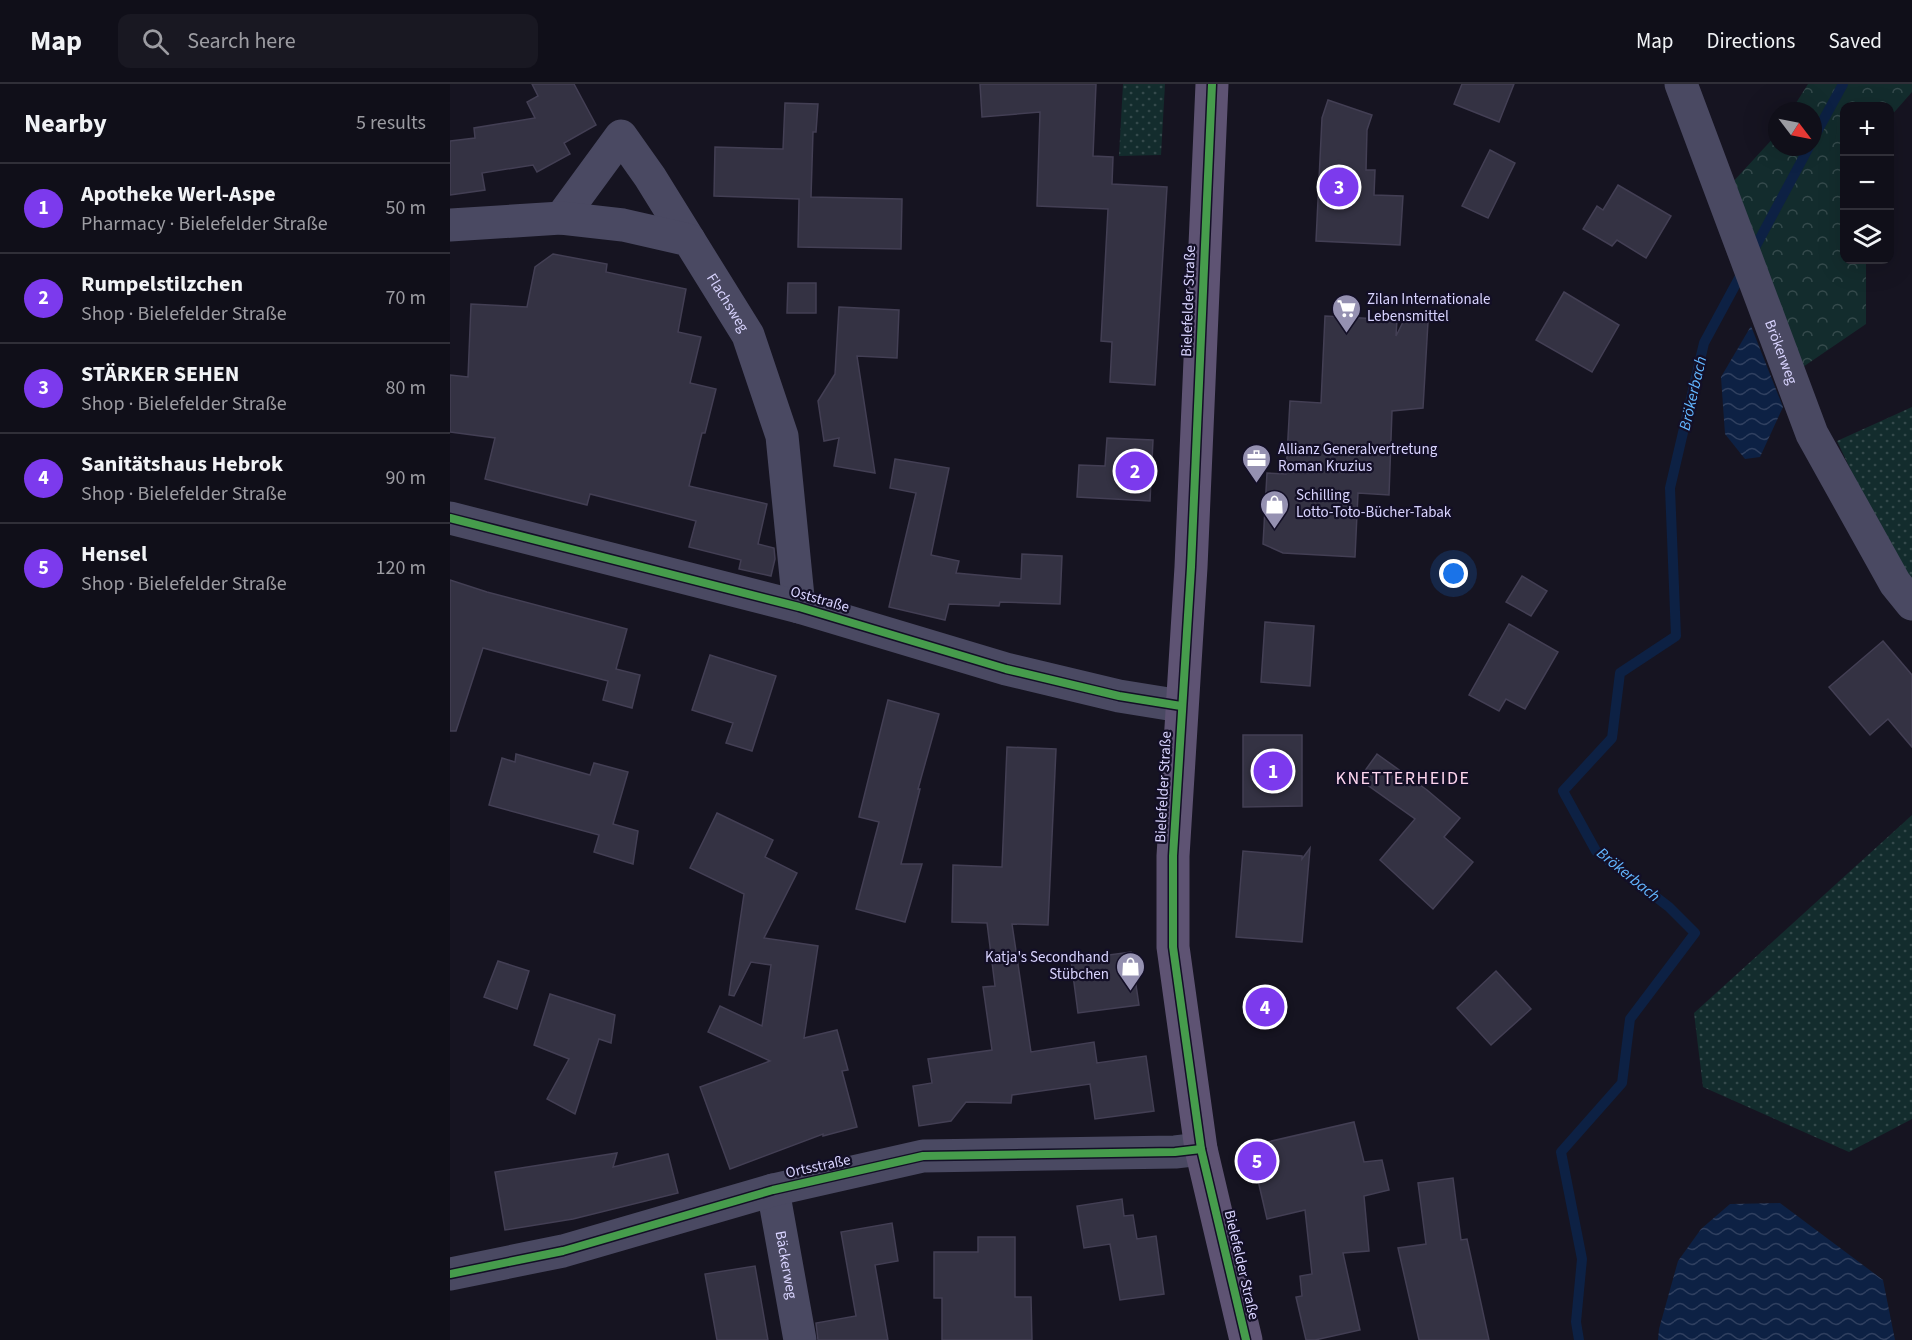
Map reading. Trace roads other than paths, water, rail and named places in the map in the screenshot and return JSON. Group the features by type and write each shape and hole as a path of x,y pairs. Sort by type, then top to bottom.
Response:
{"main road":[{"name":"Bielefelder Straße","path":"1212,84 1191,567 1173,856 1173,947 1200,1149 1246,1340"}],"street":[{"name":"Brökerweg","path":"1681,84 1715,180 1737,231 1812,434 1895,583 1912,604"},
{"name":"Flachsweg","path":"561,218 621,136 650,177 748,335 782,436 800,607"},
{"path":"450,225 561,218 622,225 689,240"},
{"name":"Oststraße","path":"450,518 800,607 1006,669 1119,696 1181,705"},
{"name":"Ortsstraße","path":"450,1274 563,1251 772,1190 923,1156 1175,1152 1200,1149"},
{"name":"Bäckerweg","path":"772,1190 800,1340"}],"water":[{"path":"1751,326 1783,407 1760,457 1745,459 1725,434 1721,377"},
{"path":"1780,1203 1883,1280 1895,1340 1658,1340 1678,1261 1701,1229 1730,1204"}],"waterway":[{"name":"Brökerbach","path":"1822,122 1843,84"},
{"name":"Brökerbach","path":"1751,255 1804,156"},
{"name":"Brökerbach","path":"1579,1340 1576,1322 1582,1259 1561,1152 1622,1083 1630,1019 1695,933 1669,907 1596,851 1563,791 1612,738 1620,673 1676,636 1670,488 1704,343 1744,269"}],"place":[{"name":"STÄRKER SEHEN","path":"1339,187"},
{"name":"Zilan Internationale Lebensmittel","path":"1346,334"},
{"name":"Rumpelstilzchen","path":"1135,471"},
{"name":"Allianz Generalvertretung Roman Kruzius","path":"1257,484"},
{"name":"Schilling Lotto-Toto-Bücher-Tabak","path":"1275,530"},
{"name":"Apotheke Werl-Aspe","path":"1273,771"},
{"name":"Katja's Secondhand Stübchen","path":"1130,992"},
{"name":"Sanitätshaus Hebrok","path":"1265,1007"},
{"name":"Hensel","path":"1257,1161"}],"district":[{"name":"KNETTERHEIDE","path":"1403,778"}]}
